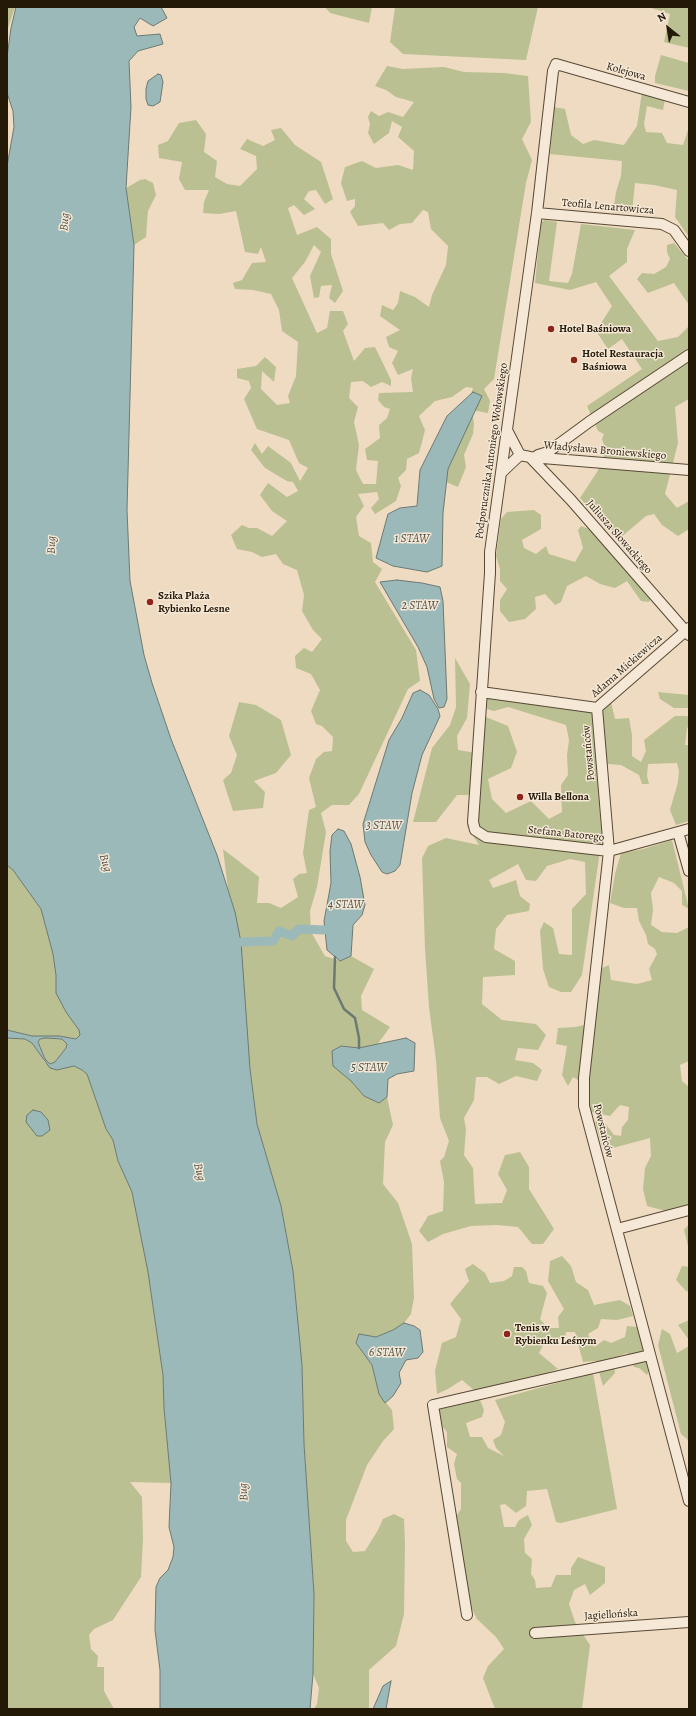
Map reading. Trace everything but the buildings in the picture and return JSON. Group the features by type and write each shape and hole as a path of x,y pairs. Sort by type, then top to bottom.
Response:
{"street":[{"name":"Kolejowa","path":"556,64 689,102"},
{"name":"Podporucznika Antoniego Wołowskiego","path":"486,837 475,830 473,822 490,573 490,552 537,213 553,72 556,64"},
{"name":"Teofila Lenartowicza","path":"537,213 662,224 674,230 689,251"},
{"path":"501,473 525,456 548,452 589,422 689,355"},
{"path":"507,430 525,456"},
{"name":"Władysława Broniewskiego","path":"525,456 689,470"},
{"name":"Juliusza Słowackiego","path":"525,456 571,500 688,631"},
{"name":"Adama Mickiewicza","path":"481,692 597,708 688,631"},
{"name":"Powstańców","path":"597,708 610,851 584,1078 584,1106 689,1501"},
{"name":"Stefana Batorego","path":"486,837 610,851 689,830"},
{"path":"678,832 689,871"},
{"path":"617,1229 689,1210"},
{"path":"467,1615 433,1406 650,1354"},
{"name":"Jagiellońska","path":"535,1633 689,1622"}],"green space":[{"path":"7,7 15,7 7,31"},
{"path":"325,7 372,7 369,23 330,13"},
{"path":"395,7 538,7 526,60 403,54 390,42"},
{"path":"648,7 689,7 689,48 664,42 670,14"},
{"path":"661,55 689,63 689,91 655,83 655,76"},
{"path":"387,66 403,69 444,67 464,72 504,73 528,76 531,122 522,139 532,160 526,183 494,379 484,389 490,401 488,413 472,410 474,424 473,434 464,455 466,467 458,487 439,479 463,419 473,388 466,387 452,397 435,401 419,416 425,430 422,442 419,453 407,459 406,470 398,478 401,486 396,501 375,514 371,508 379,499 377,492 358,494 364,506 356,517 359,536 371,543 373,562 382,569 375,582 416,650 420,681 408,689 359,794 349,805 332,805 321,813 326,832 317,887 310,911 311,932 325,956 340,961 351,956 374,969 361,996 362,1010 390,1027 377,1045 359,1048 341,1046 351,1081 364,1096 379,1103 387,1097 393,1125 385,1142 383,1184 398,1203 412,1244 414,1298 411,1314 404,1323 393,1330 376,1337 359,1335 356,1343 372,1365 379,1394 392,1410 394,1429 383,1441 367,1465 346,1520 346,1541 353,1552 365,1551 383,1519 394,1514 404,1519 404,1614 396,1646 369,1670 369,1709 314,1709 317,1704 319,1688 313,1674 314,1594 304,1444 302,1365 293,1271 281,1206 257,1124 250,1069 235,912 228,889 223,849 259,877 257,903 269,903 281,908 298,897 293,879 299,874 307,873 303,853 309,810 316,807 309,778 316,759 324,752 332,751 333,737 322,726 316,724 311,711 320,690 311,674 296,668 295,656 304,648 312,652 322,639 313,630 302,611 304,595 297,570 283,564 276,554 262,557 252,552 237,549 231,535 242,525 249,528 257,528 272,536 287,521 272,511 260,495 268,483 287,497 298,491 293,482 287,481 265,468 251,450 255,443 262,454 268,446 291,463 300,481 308,468 299,463 289,440 257,429 244,399 251,388 249,381 237,378 237,369 256,366 265,357 276,367 274,382 262,371 261,389 277,405 290,403 288,396 296,376 298,342 282,331 279,310 271,294 253,290 235,289 233,283 242,280 252,263 266,262 261,247 258,254 245,252 236,211 219,214 203,213 204,202 209,190 185,190 179,179 182,162 159,158 158,145 168,141 179,123 196,120 206,134 204,152 217,161 215,177 227,184 240,186 257,169 256,156 240,149 247,139 263,146 275,140 271,130 281,128 295,145 321,162 333,199 325,204 316,190 309,191 304,199 315,209 304,215 294,205 288,208 297,235 317,227 331,239 331,254 343,291 335,303 329,298 332,285 321,286 319,297 314,298 310,276 321,252 314,245 305,262 292,278 317,333 327,328 330,311 343,311 348,324 343,331 354,361 365,348 375,347 391,380 391,386 382,382 371,387 363,381 351,382 349,398 358,407 354,422 359,445 356,470 363,484 376,484 378,461 367,460 365,449 380,438 379,425 387,418 390,409 384,407 378,400 379,393 413,392 411,378 413,369 398,375 392,363 398,351 389,347 386,337 400,330 380,316 382,305 393,310 398,303 400,291 415,297 429,307 432,295 446,265 448,246 431,229 428,212 423,210 412,223 400,224 389,230 383,223 358,226 350,212 355,206 355,199 347,201 341,183 345,167 362,161 376,168 398,165 413,170 414,151 398,137 402,127 392,121 389,133 374,144 368,133 370,124 368,117 371,111 379,116 388,112 403,117 414,102 396,97 386,90 375,86"},
{"path":"642,92 665,99 663,110 647,106 644,124 646,132 662,133 667,143 683,145 689,127 689,237 675,217 677,190 635,183 632,213 613,212 616,192 621,176 622,161 550,154 554,107 565,109 571,135 583,144 594,140 624,145 637,126"},
{"path":"145,179 153,183 156,195 148,211 146,237 134,245 126,188 140,180"},
{"path":"545,220 557,222 549,281 568,283 572,274 581,224 635,230 627,249 627,262 609,276 658,341 678,337 689,326 689,399 675,407 678,443 665,494 677,508 689,501 689,529 678,536 662,525 654,514 646,516 619,539 580,498 597,472 606,451 602,439 604,434 598,431 587,406 642,369 622,339 608,349 596,331 612,306 596,282 570,290 535,283 541,222"},
{"path":"674,243 689,261 689,305 674,283 648,293 637,279 642,273 654,274 666,267 670,259 667,252 667,245"},
{"path":"534,510 541,515 541,529 522,540 524,548 536,554 546,546 549,554 575,562 583,548 578,530 581,526 589,529 652,597 649,602 641,601 627,581 615,588 600,584 586,576 567,586 561,602 555,605 545,594 535,597 536,609 525,619 509,622 500,611 500,600 507,589 500,581 500,569 496,556 501,519 507,512"},
{"path":"455,658 470,684 467,718 457,736 458,750 476,753 481,721 486,717 508,726 517,752 511,768 488,779 492,799 506,813 531,801 549,819 562,812 561,785 568,775 567,755 569,740 566,725 508,707 494,711 487,709 487,696 590,711 595,718 611,702 615,719 629,718 632,735 632,756 641,762 646,751 644,740 675,716 687,716 689,718 685,745 689,745 689,821 676,825 670,810 678,782 679,771 677,763 648,764 647,776 649,784 642,784 639,775 621,765 596,763 602,837 582,975 571,992 561,992 549,987 543,969 540,931 544,922 553,928 559,954 572,955 572,909 586,894 585,862 570,859 547,866 536,881 526,880 518,864 489,880 493,888 516,880 520,896 530,904 529,911 507,915 496,929 494,949 515,961 515,975 483,977 482,1004 502,1020 536,1024 546,1035 538,1050 518,1048 515,1060 533,1063 542,1070 537,1081 516,1076 499,1084 487,1077 476,1077 474,1100 464,1118 466,1129 464,1155 473,1168 475,1204 502,1203 507,1190 498,1174 505,1155 520,1152 529,1167 529,1189 554,1229 543,1244 532,1244 518,1227 497,1225 471,1226 443,1234 428,1242 419,1231 428,1216 443,1211 444,1182 440,1161 444,1157 449,1141 440,1118 436,1060 429,1007 425,949 422,858 428,846 446,838 479,845 467,826 473,795 457,795 436,822 413,822 432,748 450,725 456,707"},
{"path":"658,692 689,695 689,710 688,708 674,708 660,699"},
{"path":"239,702 256,705 281,720 291,755 276,773 254,781 265,792 263,808 233,811 223,780 231,773 237,755 229,736"},
{"path":"672,840 689,909 682,905 682,891 674,883 659,877 651,893 653,910 651,925 662,932 677,933 689,927 689,1061 680,1065 682,1081 689,1087 689,1206 666,1211 647,1206 643,1189 645,1168 651,1156 650,1138 613,1148 602,1146 595,1122 601,1118 614,1135 621,1136 622,1127 628,1120 629,1107 620,1105 610,1116 591,1112 579,1095 578,1080 573,1077 568,1086 562,1075 567,1046 556,1044 558,1028 575,1027 594,1023 602,968 609,965 611,980 637,984 652,980 649,969 657,954 655,949 648,944 646,935 639,921 637,908 624,908 610,903 615,874 621,853 643,849"},
{"path":"7,865 13,870 41,909 53,954 56,985 66,1012 80,1030 80,1035 76,1039 59,1036 32,1036 7,1030"},
{"path":"7,1038 25,1039 32,1043 39,1051 44,1061 57,1070 74,1066 87,1074 106,1129 113,1140 118,1161 132,1192 148,1272 163,1375 164,1408 171,1483 130,1482 142,1497 143,1539 141,1577 113,1620 94,1629 89,1635 91,1649 98,1656 97,1667 104,1667 104,1691 114,1709 7,1709"},
{"path":"40,1039 62,1039 67,1044 66,1048 55,1062 50,1064 45,1059 38,1042"},
{"path":"689,1224 689,1250 684,1230"},
{"path":"562,1256 571,1266 576,1282 588,1290 594,1305 620,1300 630,1306 633,1316 617,1320 601,1319 598,1328 588,1334 594,1347 604,1340 611,1343 625,1337 627,1326 638,1327 650,1368 647,1375 639,1368 634,1367 627,1353 614,1358 615,1373 603,1386 596,1361 583,1362 575,1332 566,1332 565,1339 545,1342 539,1353 558,1369 536,1377 503,1385 487,1387 475,1391 462,1380 437,1394 435,1371 442,1343 456,1337 461,1319 450,1304 469,1281 465,1269 473,1264 485,1273 490,1283 504,1281 512,1276 514,1267 522,1267 526,1271 529,1283 543,1286 547,1293 540,1319 548,1328 559,1328 558,1317 564,1309 548,1281 550,1261"},
{"path":"682,1266 689,1267 689,1288 687,1292 676,1280"},
{"path":"689,1320 689,1340 678,1325"},
{"path":"662,1329 670,1334 677,1353 689,1346 689,1441 681,1434 658,1345"},
{"path":"593,1373 617,1509 561,1523 556,1522 547,1489 527,1491 526,1506 516,1513 505,1504 500,1505 504,1527 515,1527 519,1520 528,1515 532,1525 524,1539 525,1553 532,1559 531,1574 535,1580 536,1588 551,1587 556,1575 571,1575 571,1568 578,1557 605,1567 605,1583 590,1595 585,1584 574,1590 569,1604 575,1622 590,1645 582,1709 495,1709 483,1678 488,1666 504,1649 496,1637 477,1619 460,1585 453,1521 461,1509 461,1483 457,1479 454,1464 457,1454 447,1447 447,1432 440,1424 437,1410 480,1400 484,1410 482,1417 466,1423 470,1437 482,1437 488,1448 504,1456 496,1448 493,1440 501,1435 505,1422 495,1400"}],"water":[{"name":"Bug","path":"16,7 161,7 167,18 153,26 140,18 134,27 137,36 160,34 163,44 138,51 129,61 131,107 126,188 134,245 127,510 130,581 144,655 152,683 171,739 217,855 235,912 241,942 250,1069 257,1124 281,1206 293,1271 302,1365 304,1444 314,1594 313,1674 310,1709 160,1709 160,1670 155,1630 156,1587 160,1578 168,1570 173,1557 174,1547 169,1527 171,1483 164,1408 163,1375 148,1272 132,1192 118,1161 113,1140 106,1129 87,1074 74,1066 57,1070 50,1068 32,1043 25,1039 7,1038 7,1030 32,1036 59,1036 76,1039 80,1035 79,1030 66,1012 56,993 56,975 53,954 41,909 13,870 7,865 7,166 14,127 13,111 7,93 7,57 11,28","holes":["46,1038 62,1039 67,1044 66,1048 55,1062 50,1064 45,1059 38,1042 40,1039"]},
{"path":"158,74 161,75 163,82 160,102 153,106 148,105 146,99 146,89 148,81"},
{"name":"1 STAW","path":"473,392 482,396 448,469 443,513 442,566 427,572 393,566 376,558 388,514 400,508 417,506 420,470 447,416"},
{"name":"2 STAW","path":"397,580 440,587 443,601 447,699 444,707 439,708 434,699 427,667 418,647 380,582"},
{"name":"3 STAW","path":"420,690 429,695 438,709 440,716 422,755 412,793 400,865 395,871 387,874 382,872 371,855 365,842 363,824 389,740 402,718 413,693"},
{"name":"4 STAW","path":"338,829 344,831 351,844 360,877 365,905 362,915 353,925 351,956 340,961 327,950 324,921 331,883 330,851 332,835"},
{"name":"5 STAW","path":"406,1038 415,1043 414,1071 397,1074 388,1079 387,1097 379,1103 364,1096 351,1081 333,1066 332,1051 341,1046 359,1048"},
{"path":"33,1110 41,1112 48,1120 50,1130 42,1136 37,1136 26,1122 27,1115"},
{"name":"6 STAW","path":"404,1323 414,1326 420,1330 423,1352 418,1358 406,1360 399,1373 401,1383 393,1396 385,1403 379,1394 372,1365 356,1343 359,1334 376,1337 393,1330"},
{"path":"391,1681 386,1709 373,1709 383,1686"}],"waterway":[{"path":"241,942 273,941 279,931 292,936 299,929 325,930"},
{"path":"335,957 334,988 344,1009 355,1018 359,1038 359,1048"}],"place":[{"name":"Hotel Baśniowa","path":"551,329"},
{"name":"Hotel Restauracja Baśniowa","path":"574,360"},
{"name":"Szika Plaża Rybienko Lesne","path":"150,602"},
{"name":"Willa Bellona","path":"520,797"},
{"name":"Tenis w Rybienku Leśnym","path":"507,1334"}]}
